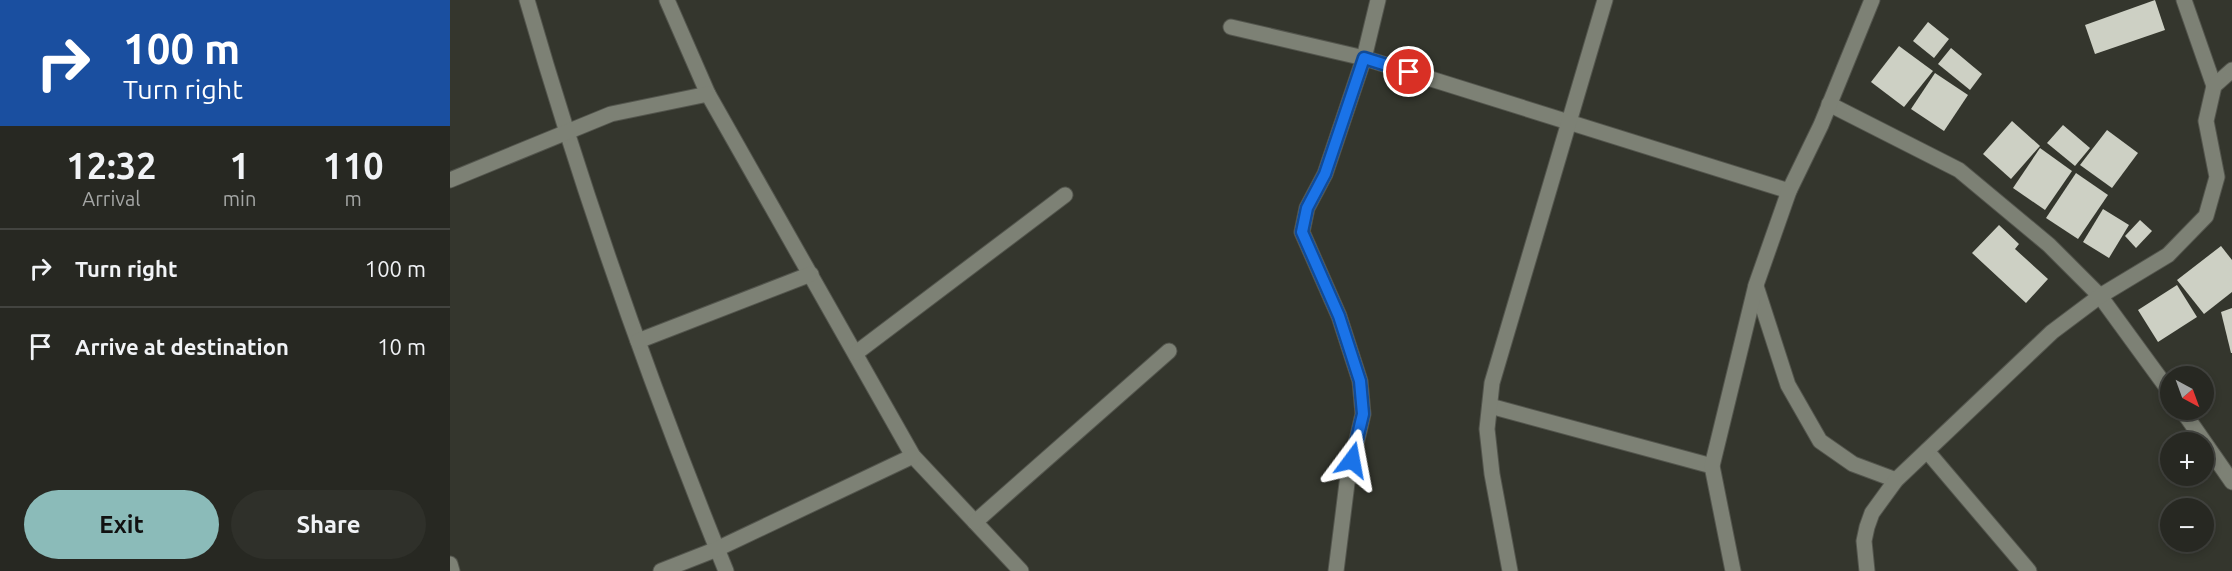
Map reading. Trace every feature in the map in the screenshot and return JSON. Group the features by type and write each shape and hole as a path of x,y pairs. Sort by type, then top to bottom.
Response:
{"street":[{"path":"526,0 565,133 638,341 726,571"},
{"path":"667,0 708,94 914,456 1021,571"},
{"path":"1336,571 1347,483 1363,414 1360,381 1339,316 1302,232 1307,208 1325,174 1364,58 1378,0"},
{"path":"1510,571 1492,474 1487,429 1492,383 1605,0"},
{"path":"1733,571 1712,466 1756,285 1789,191 1829,104 1872,0"},
{"path":"1868,571 1864,541 1867,527 1872,513 1896,480 2052,332 2100,296 2168,255 2206,216 2217,177 2206,121 2214,86 2184,0"},
{"path":"1231,27 1364,58 1789,191"},
{"path":"2214,86 2232,70"},
{"path":"450,180 611,114 708,94"},
{"path":"1829,104 1959,170 2049,245 2100,296 2160,378"},
{"path":"856,353 1065,195"},
{"path":"638,341 811,274"},
{"path":"1756,285 1788,386 1820,441 1853,464 1896,480"},
{"path":"975,522 1169,351"},
{"path":"1490,405 1712,466"},
{"path":"2189,420 2232,482"},
{"path":"1927,451 2030,571"},
{"path":"661,571 717,549 914,456"},
{"path":"450,564 452,571"}],"building":[{"path":"2155,0 2165,30 2095,54 2085,25"},
{"path":"1928,22 1949,39 1934,58 1913,41"},
{"path":"1899,46 1933,71 1904,107 1871,82"},
{"path":"1951,48 1982,74 1970,90 1938,64"},
{"path":"1935,73 1968,95 1944,131 1911,109"},
{"path":"2012,121 2040,146 2011,179 1983,154"},
{"path":"2063,125 2090,148 2075,166 2047,143"},
{"path":"2107,130 2138,153 2112,188 2080,165"},
{"path":"2040,148 2072,171 2045,210 2013,188"},
{"path":"2076,173 2108,195 2078,239 2046,218"},
{"path":"2103,209 2129,225 2109,258 2083,242"},
{"path":"2140,220 2152,231 2136,248 2125,236"},
{"path":"1999,225 2019,244 2015,249 2048,279 2026,303 1972,253"},
{"path":"2221,246 2232,260 2232,292 2204,314 2177,280"},
{"path":"2177,285 2197,317 2158,342 2138,310"},
{"path":"2232,308 2232,353 2231,353 2221,312"}],"route":[{"path":"1352,460 1363,414 1360,381 1339,316 1302,232 1307,208 1325,174 1364,58 1409,72"}]}
